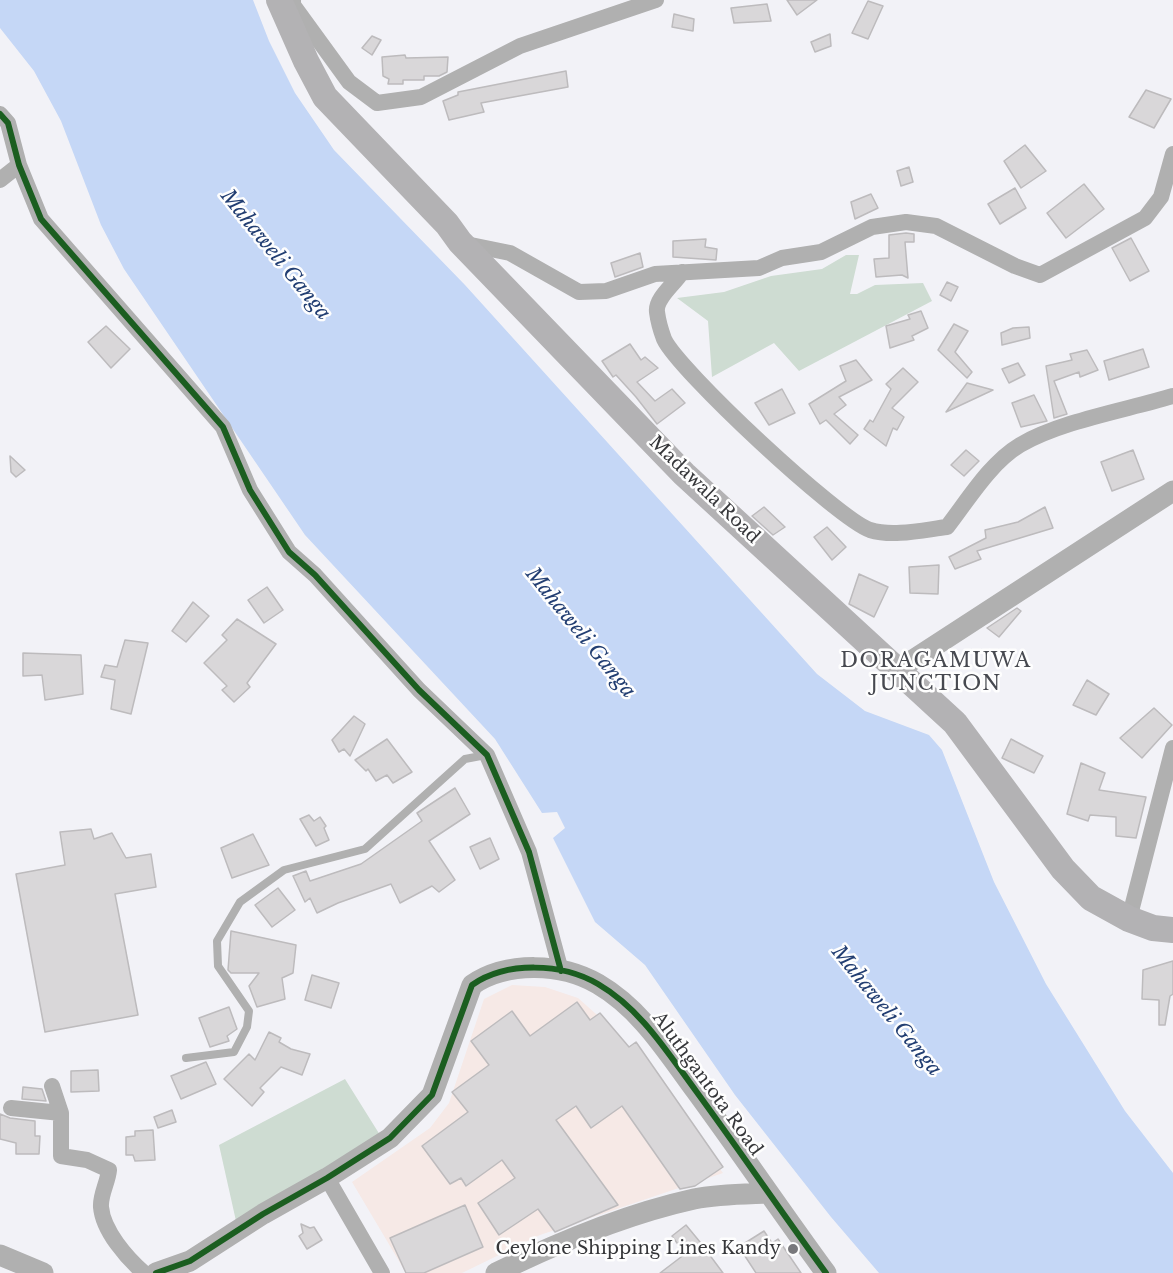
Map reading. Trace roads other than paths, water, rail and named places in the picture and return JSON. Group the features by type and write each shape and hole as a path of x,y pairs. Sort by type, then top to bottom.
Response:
{"main road":[{"name":"Madawala Road","path":"279,0 306,62 325,97 447,224 460,242 684,474 899,669 955,723 1063,869 1091,898 1129,919 1153,928 1173,930"}],"street":[{"path":"293,0 293,5 349,82 377,103 421,97 520,46 656,0"},
{"path":"0,114 8,123 19,165 41,219 222,427 250,490 289,552 315,575 419,690 487,755 529,852 561,971"},
{"path":"460,242 510,253 579,292 606,291 655,274 759,268 782,258 821,252 872,227 906,222 936,226 1015,266 1040,274 1145,218 1161,197 1173,154"},
{"path":"0,180 19,165"},
{"path":"682,272 673,286 659,299 657,310 664,340 694,378 836,510 870,530 900,532 947,527 998,464 1019,446 1051,431 1173,396"},
{"path":"899,669 1173,491"},
{"path":"1129,919 1173,748"},
{"name":"Aluthgantota Road","path":"156,1273 190,1261 390,1138 432,1095 472,985 485,976 532,967 561,971 597,984 642,1019 826,1273"},
{"path":"52,1086 61,1113 61,1156 87,1160 109,1170 101,1207 108,1228 132,1263 144,1273"},
{"path":"11,1108 61,1113"},
{"path":"327,1178 382,1273"},
{"path":"496,1273 552,1246 647,1213 695,1199 768,1193"},
{"path":"0,1255 43,1273"}],"lane":[{"path":"186,1058 234,1052 247,1028 249,1011 218,966 217,941 240,902 284,870 365,849 465,759 487,755"}],"water":[{"name":"Mahaweli Ganga","path":"0,0 253,0 269,41 295,93 334,150 465,285 817,674 865,711 929,735 942,750 994,882 1046,984 1125,1111 1173,1173 1173,1273 879,1273 831,1217 735,1095 645,965 595,922 553,838 565,828 557,812 542,813 495,739 305,535 124,269 101,225 61,121 34,71 0,28"}],"place":[{"name":"Ceylone Shipping Lines Kandy","path":"793,1249"}],"district":[{"name":"DORAGAMUWA JUNCTION","path":"936,672"}]}
